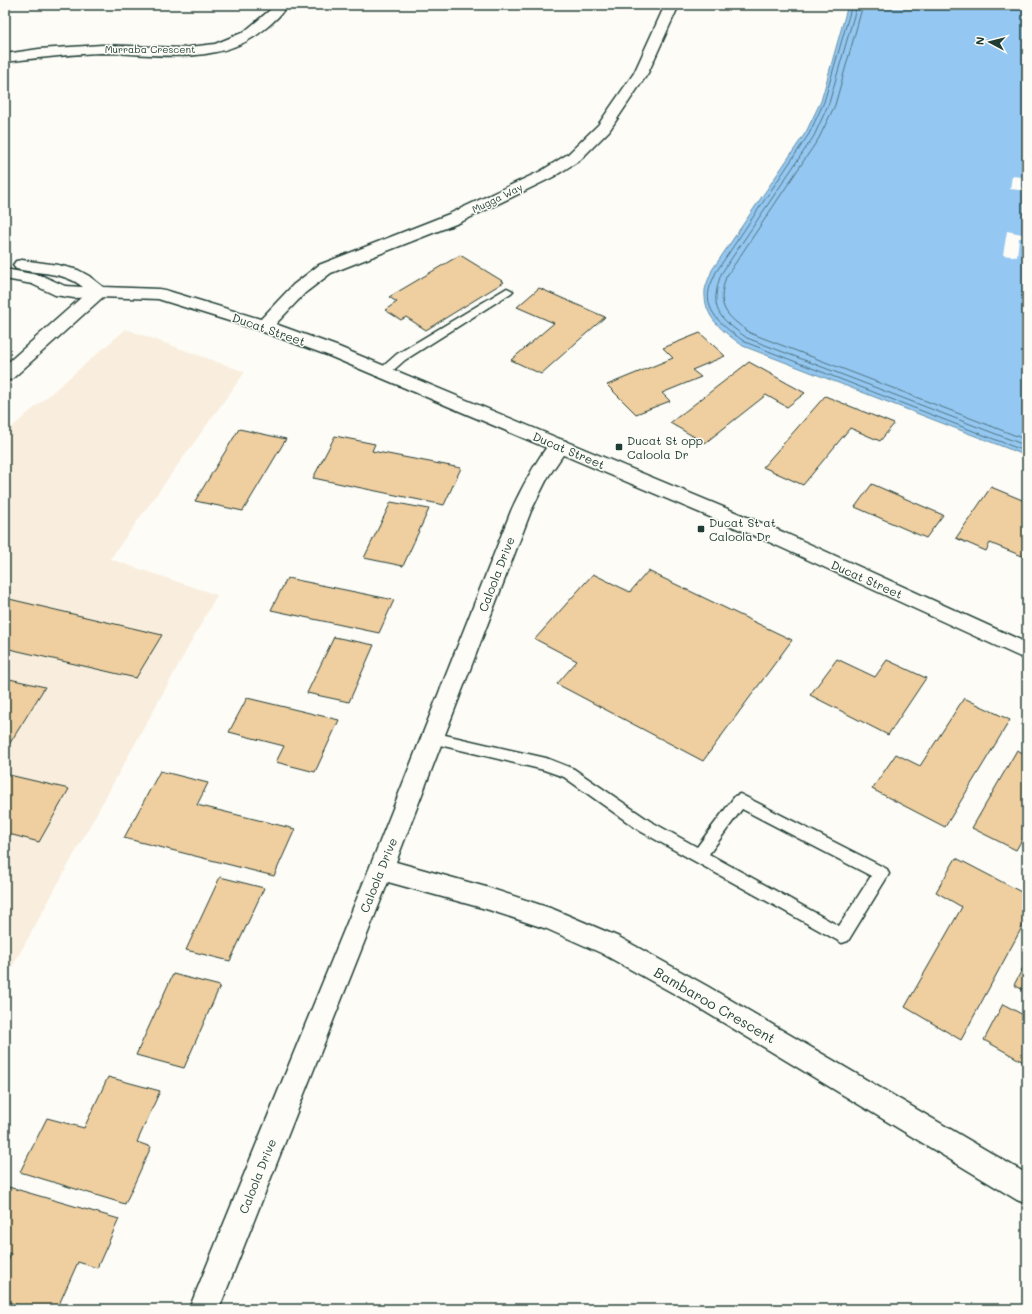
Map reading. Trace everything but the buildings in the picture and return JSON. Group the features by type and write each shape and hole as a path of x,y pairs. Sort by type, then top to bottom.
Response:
{"street":[{"name":"Murraba Crescent","path":"5,58 39,53 102,49 181,52 218,48 249,35 276,12 279,5"},
{"name":"Mugga Way","path":"264,326 299,289 325,269 455,218 547,174 574,157 604,128 641,73 672,5"},
{"path":"5,263 65,272 82,279 98,292 5,375"},
{"name":"Ducat Street","path":"5,274 37,280 69,293 98,292 159,294 264,326 384,372 776,537 1027,652"},
{"name":"Caloola Drive","path":"204,1309 381,869 528,493 544,464 559,446"},
{"name":"Bambaroo Crescent","path":"381,869 486,898 553,920 610,945 705,998 1027,1190"}],"lane":[{"path":"384,372 401,357 508,291"},
{"path":"432,738 546,764 569,773 645,826 842,936 881,874 740,800 699,856"}],"shaded area":[{"path":"126,329 245,372 110,559 217,595 5,980 5,433"}],"water":[{"path":"848,5 1027,5 1027,456 743,346 728,335 716,323 707,308 705,290 712,270 806,132 821,101"}],"pier":[{"path":"1012,176 1022,177 1021,187 1027,188 1027,191 1010,189"},
{"path":"1007,231 1027,235 1027,238 1019,238 1017,257 1003,255"}],"place":[{"name":"Ducat St opp Caloola Dr","path":"619,447"},
{"name":"Ducat St at Caloola Dr","path":"701,529"}]}
